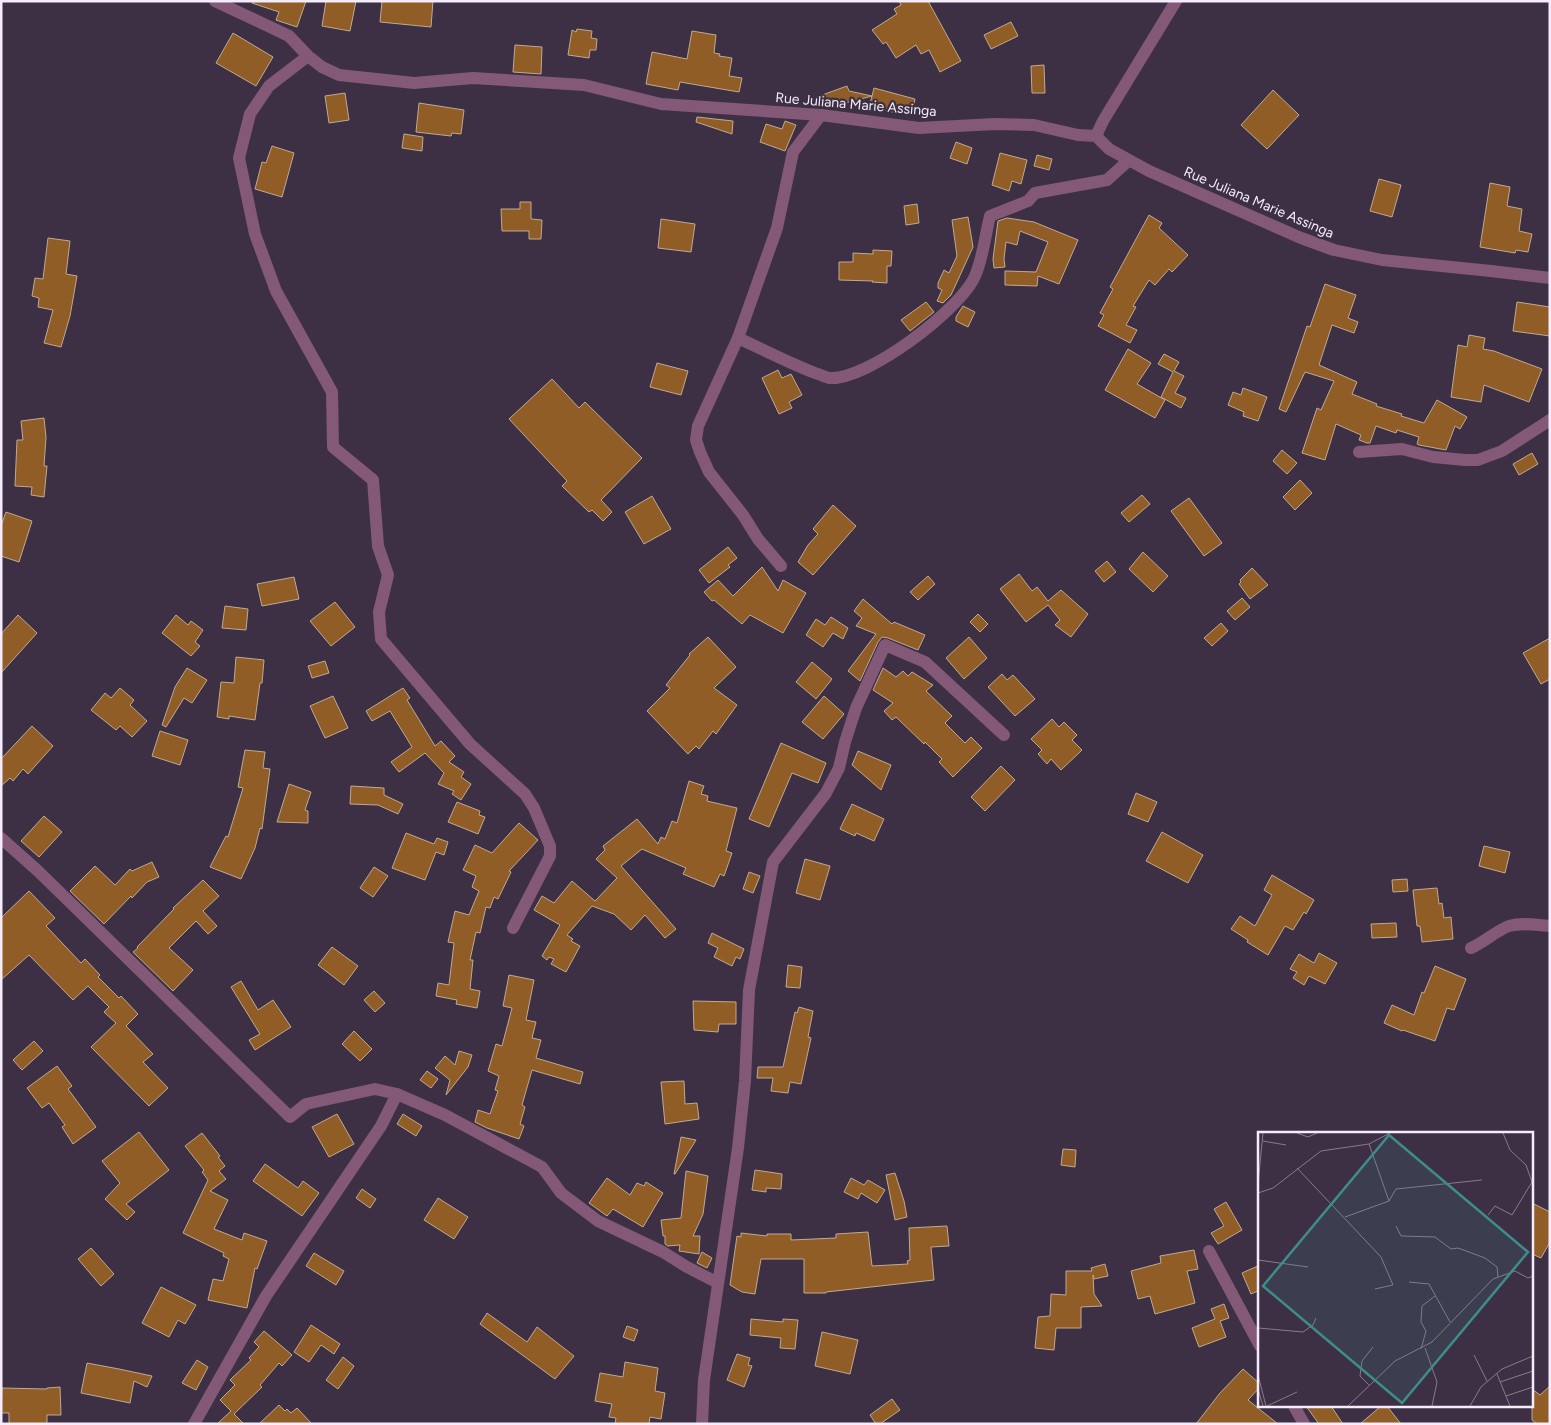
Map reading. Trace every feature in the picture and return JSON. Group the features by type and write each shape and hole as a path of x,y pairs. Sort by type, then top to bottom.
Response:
{"street":[{"name":"Rue Juliana Marie Assinga","path":"215,1 289,36 308,56 322,67 339,75 414,83 474,78 584,85 661,104 821,115 919,128 995,124 1034,125 1078,135 1096,136 1109,149 1128,161 1292,234 1334,250 1382,260 1550,278"},
{"path":"1096,136 1103,121 1176,1"},
{"path":"308,56 269,86 250,114 239,158 255,234 276,290 332,392 333,446 373,480 378,546 388,575 378,612 381,639 470,744 525,794 534,808 550,846 550,856 513,928"},
{"path":"781,566 758,539 743,515 709,472 696,440 698,426 738,338 777,228 792,152 821,115"},
{"path":"738,338 829,378 866,368 918,336 952,307 966,291 975,277 990,216 1028,201 1035,193 1107,180 1128,161"},
{"path":"1359,452 1402,449 1433,457 1478,460 1502,451 1550,420"},
{"path":"702,1424 704,1380 738,1148 745,1081 749,990 773,862 826,793 839,768 856,708 885,645 925,662 1004,736"},
{"path":"1,838 80,912 290,1117 306,1104 375,1090 397,1094 445,1115 542,1167 561,1192 598,1221 664,1252 687,1267 718,1283"},
{"path":"1471,948 1498,931 1511,926 1528,924 1550,926"},
{"path":"194,1424 266,1296 381,1126 397,1094"},
{"path":"1209,1251 1258,1342"},
{"path":"1295,1408 1304,1424"}],"building":[{"path":"252,1 306,1 297,27 276,20 279,12 252,3"},
{"path":"326,1 356,1 350,31 322,26"},
{"path":"382,1 433,1 431,27 380,22"},
{"path":"899,1 928,1 961,61 940,72 929,50 921,54 916,45 896,58 886,42 883,44 872,30 897,14 894,9 901,5"},
{"path":"1011,22 1018,36 991,49 984,35"},
{"path":"577,29 592,31 591,38 597,39 596,50 590,50 589,58 568,55 572,30 576,32"},
{"path":"692,31 716,35 714,53 720,54 719,56 732,58 729,76 742,78 739,92 680,82 678,90 646,84 652,52 687,59"},
{"path":"233,33 273,57 256,86 216,63"},
{"path":"515,45 542,47 541,74 513,72"},
{"path":"1044,65 1045,93 1032,93 1031,66"},
{"path":"847,86 849,91 872,96 838,105 837,102 818,107 814,98"},
{"path":"874,88 915,99 912,114 884,110 884,107 870,103"},
{"path":"1273,90 1299,115 1267,149 1241,125"},
{"path":"345,93 349,120 329,123 325,96"},
{"path":"419,103 464,110 461,134 452,133 451,136 416,132"},
{"path":"697,117 733,121 732,134 696,122"},
{"path":"785,121 796,125 785,151 760,142 766,124 782,129"},
{"path":"404,134 423,137 422,151 402,148"},
{"path":"956,142 972,148 967,164 950,158"},
{"path":"272,146 294,153 282,197 255,189 262,162 266,163"},
{"path":"1000,153 1027,160 1021,184 1012,181 1009,191 992,185"},
{"path":"1037,155 1052,159 1049,170 1034,166"},
{"path":"1379,179 1401,185 1392,217 1370,211"},
{"path":"1490,183 1510,187 1507,206 1522,209 1519,231 1532,234 1528,252 1516,250 1515,253 1480,247"},
{"path":"520,202 531,202 531,219 542,220 541,239 529,239 529,231 502,231 501,209 520,209"},
{"path":"917,204 919,223 906,225 904,206"},
{"path":"1149,215 1162,223 1159,228 1188,255 1172,272 1169,269 1155,285 1149,280 1133,306 1136,307 1126,325 1137,330 1130,343 1098,326 1104,315 1100,313 1113,289 1110,287"},
{"path":"968,217 973,247 951,295 943,303 937,301 942,290 938,288 938,283 944,270 949,273 957,256 952,220"},
{"path":"1007,218 1034,222 1078,240 1059,284 1038,276 1037,286 1005,285 1005,271 1036,272 1048,242 1020,231 1017,245 1006,242 1005,267 994,268 993,259 998,221"},
{"path":"661,219 695,224 691,252 658,248"},
{"path":"48,238 70,241 66,274 77,276 70,316 61,347 44,343 53,310 38,307 39,298 32,296 35,278 43,279"},
{"path":"873,250 892,251 891,266 887,266 887,283 839,280 839,262 853,262 853,253 873,254"},
{"path":"1325,284 1356,295 1348,318 1358,322 1354,333 1332,325 1319,365 1357,382 1352,394 1377,404 1376,406 1402,414 1401,416 1424,423 1437,400 1467,417 1460,429 1455,426 1446,450 1419,445 1417,444 1419,437 1397,430 1396,433 1376,426 1370,443 1367,443 1359,440 1361,435 1336,424 1325,460 1302,453 1317,408 1321,410 1334,381 1305,372 1286,412 1279,409 1307,326 1310,327"},
{"path":"926,302 934,312 910,331 901,320"},
{"path":"1517,302 1550,307 1550,336 1513,331"},
{"path":"963,306 975,312 968,327 956,321 956,317"},
{"path":"1469,335 1485,338 1483,349 1494,351 1542,369 1529,402 1484,385 1481,402 1451,397 1458,345 1467,347"},
{"path":"1128,349 1151,363 1137,384 1165,400 1155,418 1105,390"},
{"path":"1164,354 1179,362 1174,371 1184,376 1175,393 1186,398 1181,408 1161,397 1173,372 1158,364"},
{"path":"657,363 688,371 681,395 650,387"},
{"path":"778,370 782,378 791,374 802,395 789,402 792,408 779,414 762,378"},
{"path":"552,379 579,408 585,402 642,458 601,500 612,512 603,521 592,510 589,512 562,486 567,481 509,419"},
{"path":"1243,388 1267,397 1258,421 1243,416 1244,412 1228,405 1233,392 1241,395"},
{"path":"44,418 46,437 44,466 47,466 44,497 31,495 32,487 15,486 17,440 23,440 21,421"},
{"path":"1282,450 1297,463 1287,474 1273,461"},
{"path":"1532,453 1538,464 1519,475 1513,464"},
{"path":"1300,480 1312,493 1295,510 1283,497"},
{"path":"1142,495 1150,504 1129,522 1121,513"},
{"path":"652,496 671,529 644,544 625,512"},
{"path":"1189,498 1222,543 1204,556 1171,511"},
{"path":"833,505 856,526 813,575 798,562 808,545 818,534 813,529"},
{"path":"6,512 32,521 19,562 1,556 1,526"},
{"path":"728,547 737,558 728,565 730,567 709,583 699,570"},
{"path":"1143,552 1168,576 1153,592 1129,569"},
{"path":"1107,561 1116,572 1104,582 1095,571"},
{"path":"762,567 778,591 783,580 806,593 783,633 750,615 742,624 714,600 712,601 704,592 718,580 733,596"},
{"path":"1252,568 1268,585 1250,599 1239,584 1240,580"},
{"path":"1019,574 1032,591 1037,587 1048,601 1061,590 1088,614 1071,637 1055,625 1060,620 1048,605 1026,622 1000,589"},
{"path":"928,576 935,584 918,600 910,592"},
{"path":"294,577 299,599 262,606 257,584"},
{"path":"1242,598 1250,607 1235,620 1227,611"},
{"path":"863,599 892,624 894,622 925,635 918,650 882,637 860,681 848,671 876,634 856,626 862,618 854,611"},
{"path":"335,602 355,627 331,646 310,621"},
{"path":"225,606 248,609 246,630 222,628"},
{"path":"978,614 988,624 980,632 970,622"},
{"path":"18,615 37,633 1,673 1,634"},
{"path":"176,615 188,625 191,621 203,630 195,642 200,646 191,656 162,633"},
{"path":"831,617 848,628 843,639 833,633 823,647 806,635 816,619 825,625"},
{"path":"1221,623 1228,631 1212,646 1204,638"},
{"path":"708,637 736,667 714,688 737,705 716,734 713,731 699,749 696,746 688,754 647,711 670,688 666,685 689,654"},
{"path":"969,637 987,658 964,679 946,658"},
{"path":"1550,638 1550,679 1541,684 1523,653"},
{"path":"236,657 264,660 255,720 229,716 229,719 217,717 221,682 234,683"},
{"path":"325,661 329,673 312,678 308,666"},
{"path":"812,662 832,679 816,699 796,682"},
{"path":"187,668 207,680 192,703 184,698 166,727 162,725 175,687"},
{"path":"883,668 896,677 903,671 908,676 912,672 933,685 926,691 952,716 945,723 965,743 971,737 982,748 953,777 939,762 942,759 925,742 924,744 896,717 892,720 884,711 893,703 873,690"},
{"path":"1002,674 1007,680 1013,675 1035,699 1015,716 988,687"},
{"path":"120,688 134,700 130,705 147,721 132,737 120,726 116,730 91,710 105,693 111,698"},
{"path":"403,688 410,698 407,700 435,746 441,741 455,756 449,762 464,772 461,777 471,784 461,800 452,794 454,791 438,784 444,773 425,753 399,772 391,762 412,747 390,711 372,721 366,711"},
{"path":"333,696 348,728 325,738 310,706"},
{"path":"824,696 844,714 823,739 802,722"},
{"path":"1052,719 1059,727 1064,722 1077,735 1072,740 1082,750 1061,770 1051,759 1047,764 1038,754 1042,750 1031,739"},
{"path":"32,726 53,746 28,774 23,769 13,781 10,778 1,786 1,759"},
{"path":"160,731 188,740 180,765 152,756"},
{"path":"781,743 826,763 818,783 792,773 769,827 749,819"},
{"path":"245,750 265,752 263,768 270,769 262,829 260,828 255,848 241,879 210,867 226,836 228,837 243,788 238,787"},
{"path":"858,751 891,765 881,790 852,765"},
{"path":"1001,766 1015,780 985,811 971,797"},
{"path":"689,781 704,786 701,794 708,796 707,801 737,808 726,851 732,853 724,876 720,874 714,887 683,874 686,868 642,849 621,866 676,929 665,938 645,915 631,930 614,914 592,906 567,935 573,939 571,941 580,946 566,972 551,964 554,959 549,957 547,960 542,956 560,925 534,910 542,896 554,903 572,881 595,901 617,878 596,859 605,850 603,846 637,819 658,844 661,837 665,839 672,821 677,823"},
{"path":"289,784 311,792 305,810 308,811 308,823 277,822"},
{"path":"351,786 384,788 384,795 403,804 398,814 378,805 350,804"},
{"path":"1136,793 1157,802 1148,822 1128,814"},
{"path":"457,802 480,811 479,815 485,817 478,834 448,822"},
{"path":"852,804 884,819 874,841 856,833 855,836 840,829"},
{"path":"44,816 62,832 39,857 21,841"},
{"path":"519,823 538,840 509,871 511,872 498,899 494,897 490,908 486,907 480,933 476,932 470,960 473,960 470,989 480,991 477,1008 456,1004 457,1000 436,996 438,983 449,985 454,943 448,942 455,911 469,915 479,891 472,887 476,876 463,870 475,845 492,853"},
{"path":"1162,832 1203,855 1188,883 1146,861"},
{"path":"406,833 434,844 437,838 448,842 444,855 436,852 425,880 392,868"},
{"path":"1484,846 1510,852 1505,873 1479,866"},
{"path":"805,859 830,866 820,900 796,893"},
{"path":"152,862 159,877 147,882 104,924 70,891 95,866 115,885 130,869 132,871"},
{"path":"374,867 388,876 373,897 360,888"},
{"path":"749,872 760,876 753,893 743,889"},
{"path":"1272,875 1314,900 1293,930 1285,926 1268,955 1231,929 1240,916 1255,926 1272,895 1264,890"},
{"path":"1407,879 1408,891 1393,892 1392,880"},
{"path":"203,880 219,896 203,911 217,926 208,934 196,921 169,948 193,970 173,991 133,952 173,908"},
{"path":"1437,888 1439,904 1442,903 1444,918 1451,917 1453,939 1422,942 1420,926 1417,926 1413,890"},
{"path":"29,891 55,918 46,926 81,963 85,959 100,975 98,977 119,998 121,996 138,1014 126,1026 153,1054 143,1062 168,1088 149,1106 91,1047 116,1023 104,1012 109,1007 88,986 73,1000 29,955 1,980 1,918"},
{"path":"1396,923 1397,937 1372,938 1371,924"},
{"path":"712,933 744,949 740,959 736,957 732,966 714,957 718,948 708,943"},
{"path":"332,947 358,966 344,985 318,965"},
{"path":"1319,953 1337,963 1325,984 1309,976 1304,985 1293,978 1297,972 1290,969 1299,954 1314,963"},
{"path":"788,965 802,967 800,988 786,987"},
{"path":"1435,966 1466,979 1454,1010 1447,1008 1435,1041 1402,1031 1384,1023 1392,1005 1414,1015 1422,992 1424,993"},
{"path":"509,975 534,980 526,1020 536,1022 532,1038 541,1040 536,1058 583,1072 580,1084 532,1070 522,1105 525,1107 520,1124 524,1126 519,1139 475,1122 478,1110 490,1114 498,1091 495,1090 499,1076 488,1071 496,1044 502,1046 512,1008 503,1006"},
{"path":"241,981 258,1010 273,1000 291,1027 255,1050 249,1040 260,1034 231,987"},
{"path":"374,991 385,1003 375,1012 364,1000"},
{"path":"693,1001 736,1002 736,1024 719,1024 718,1032 694,1030"},
{"path":"799,1007 813,1011 808,1037 811,1038 801,1084 790,1082 788,1093 771,1091 773,1078 757,1078 758,1067 783,1067 795,1012 797,1013"},
{"path":"354,1031 372,1049 360,1061 342,1044"},
{"path":"34,1041 43,1051 22,1070 13,1060"},
{"path":"459,1051 472,1055 468,1067 446,1095 450,1080 435,1068 445,1056 455,1065"},
{"path":"57,1066 72,1086 68,1089 96,1127 73,1144 62,1127 65,1125 49,1103 42,1108 27,1088"},
{"path":"427,1071 438,1079 431,1088 420,1080"},
{"path":"684,1081 685,1104 697,1103 699,1119 665,1124 661,1082"},
{"path":"337,1114 354,1144 329,1157 312,1127"},
{"path":"403,1114 422,1126 416,1136 397,1124"},
{"path":"139,1132 169,1170 126,1204 135,1212 127,1220 105,1199 120,1183 102,1161"},
{"path":"202,1133 220,1156 218,1157 225,1166 219,1171 226,1179 210,1191 228,1200 214,1229 242,1240 244,1233 267,1241 257,1269 255,1268 247,1308 208,1300 213,1279 223,1281 229,1259 223,1256 224,1253 183,1233 208,1180 202,1172 204,1170 185,1146"},
{"path":"681,1137 696,1140 674,1174"},
{"path":"1063,1149 1076,1150 1075,1167 1061,1165"},
{"path":"265,1164 298,1188 303,1181 319,1193 302,1216 253,1181"},
{"path":"755,1170 782,1174 781,1189 766,1188 766,1192 752,1190"},
{"path":"686,1171 708,1176 703,1214 693,1236 700,1236 699,1254 679,1251 680,1245 668,1246 665,1244 665,1236 663,1236 661,1220 681,1218"},
{"path":"895,1173 907,1217 895,1220 886,1175"},
{"path":"607,1178 630,1195 637,1183 644,1186 646,1182 663,1193 643,1227 613,1209 607,1216 589,1203"},
{"path":"851,1178 864,1185 868,1180 885,1190 877,1203 861,1193 858,1199 844,1192"},
{"path":"362,1189 376,1199 370,1208 356,1198"},
{"path":"438,1198 468,1217 454,1239 424,1220"},
{"path":"1226,1202 1242,1230 1218,1244 1211,1233 1224,1226 1214,1209"},
{"path":"1534,1204 1550,1212 1550,1242 1541,1258 1534,1255"},
{"path":"947,1226 949,1246 931,1247 934,1280 826,1293 804,1293 804,1259 761,1259 755,1294 742,1292 730,1285 737,1236 741,1237 741,1233 767,1236 767,1234 791,1234 791,1240 836,1238 836,1234 868,1232 872,1266 908,1264 907,1261 910,1260 909,1228"},
{"path":"91,1248 114,1274 101,1286 78,1259"},
{"path":"1194,1250 1198,1269 1187,1271 1195,1303 1155,1314 1150,1296 1138,1299 1131,1271 1161,1263 1160,1256"},
{"path":"702,1252 712,1258 707,1268 697,1263"},
{"path":"314,1253 344,1271 336,1285 306,1266"},
{"path":"1105,1264 1108,1276 1094,1279 1093,1275 1094,1294 1102,1306 1081,1307 1081,1328 1056,1328 1054,1350 1035,1348 1038,1317 1050,1316 1051,1294 1066,1295 1066,1271 1092,1271 1091,1268"},
{"path":"1258,1266 1258,1291 1251,1294 1242,1273"},
{"path":"161,1287 196,1305 185,1324 178,1320 169,1337 142,1323"},
{"path":"1224,1304 1229,1318 1220,1321 1226,1337 1199,1347 1192,1328 1215,1319 1211,1309"},
{"path":"487,1313 527,1342 537,1327 574,1356 555,1379 480,1324"},
{"path":"751,1319 783,1322 783,1319 798,1320 795,1349 780,1348 781,1338 750,1335"},
{"path":"311,1325 340,1344 334,1354 321,1345 309,1362 294,1352"},
{"path":"627,1326 638,1330 634,1341 623,1337"},
{"path":"264,1331 292,1355 282,1366 279,1363 260,1385 262,1387 234,1414 244,1424 217,1424 231,1411 220,1400 235,1385 230,1380 251,1360 249,1358 259,1347 254,1342"},
{"path":"822,1332 858,1340 850,1374 815,1366"},
{"path":"737,1354 750,1358 748,1365 752,1366 744,1387 727,1380"},
{"path":"343,1357 354,1366 338,1389 326,1380"},
{"path":"197,1360 208,1367 196,1390 182,1383"},
{"path":"625,1362 658,1368 655,1391 665,1393 661,1419 650,1417 649,1424 615,1424 616,1418 609,1417 612,1404 595,1401 600,1373 623,1377"},
{"path":"87,1363 152,1376 147,1387 134,1381 130,1403 81,1393"},
{"path":"1243,1369 1258,1382 1258,1389 1248,1400 1278,1424 1196,1424 1220,1393"},
{"path":"1550,1386 1550,1424 1537,1424 1532,1420 1534,1390 1540,1395"},
{"path":"60,1387 61,1415 47,1415 47,1424 9,1424 9,1413 1,1413 2,1388 47,1389"},
{"path":"892,1399 900,1410 880,1424 876,1424 870,1415"},
{"path":"279,1405 285,1411 287,1409 291,1413 297,1408 312,1424 259,1424"},
{"path":"1307,1408 1332,1408 1343,1424 1319,1424"},
{"path":"1379,1408 1389,1408 1401,1424 1360,1424"}]}
